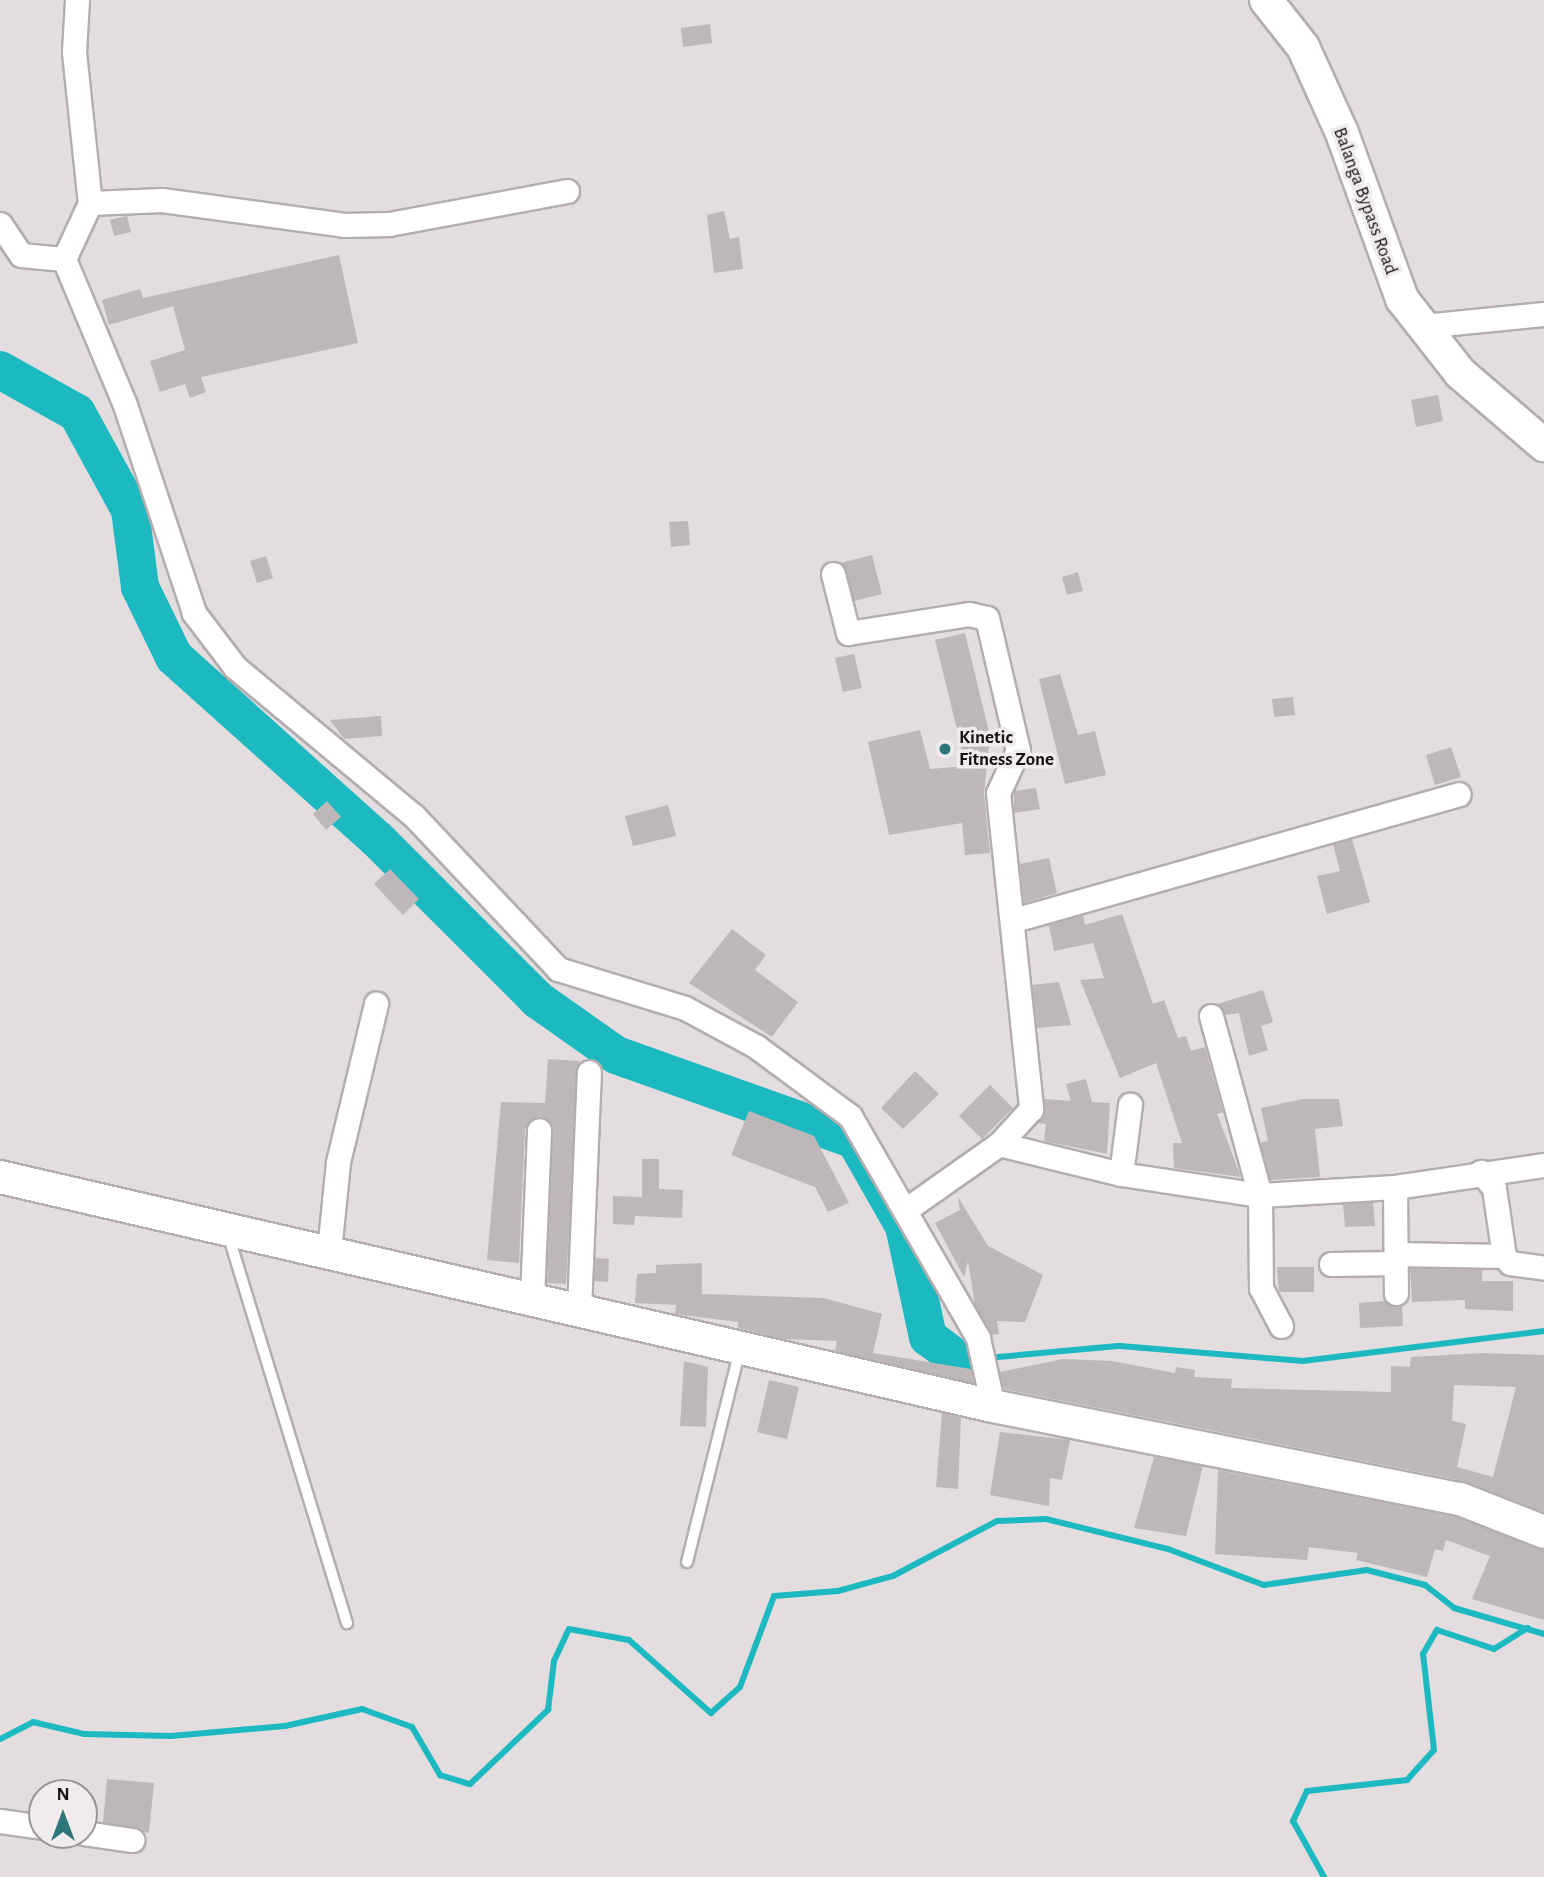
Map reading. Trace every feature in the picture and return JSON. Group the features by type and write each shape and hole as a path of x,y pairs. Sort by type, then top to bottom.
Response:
{"street":[{"path":"77,0 74,52 90,203 64,259 125,405 194,612 235,667 414,816 558,969 685,1008 757,1047 850,1116 907,1209 978,1339 991,1392"},
{"name":"Balanga Bypass Road","path":"1266,0 1303,47 1342,133 1397,287 1460,373 1544,445"},
{"path":"90,203 162,200 344,225 389,225 567,191"},
{"path":"0,224 21,255 64,259"},
{"path":"1423,326 1544,314"},
{"path":"833,574 848,633 969,614 987,618 1018,750 998,793 1033,1095 1026,1119 999,1144 907,1209"},
{"path":"1014,920 1458,794"},
{"path":"329,1251 338,1162 376,1004"},
{"path":"1210,1016 1260,1195 1262,1288 1281,1326"},
{"path":"579,1309 589,1072"},
{"path":"1121,1174 1130,1105"},
{"path":"533,1298 539,1130"},
{"path":"999,1144 1121,1174 1260,1195 1395,1188 1481,1172 1544,1165"},
{"path":"1481,1172 1494,1188 1504,1256 1510,1263 1544,1268"},
{"path":"0,1177 741,1347 991,1392 1460,1499 1544,1531"},
{"path":"1395,1188 1396,1293"},
{"path":"1331,1264 1504,1256"},
{"path":"0,1821 28,1825"},
{"path":"98,1835 132,1840"}],"lane":[{"path":"226,1228 347,1623"},
{"path":"688,1562 741,1347"}],"building":[{"path":"710,24 712,43 683,47 681,28"},
{"path":"724,211 730,239 739,237 743,269 714,273 707,215"},
{"path":"127,216 131,232 114,236 110,220"},
{"path":"339,255 358,343 201,377 206,392 190,398 185,384 160,392 150,361 185,350 173,306 109,325 102,300 140,289 143,298"},
{"path":"1438,395 1443,421 1416,427 1411,400"},
{"path":"688,521 690,545 671,547 669,522"},
{"path":"872,555 882,594 854,601 841,563"},
{"path":"266,556 273,578 257,583 250,561"},
{"path":"1078,572 1083,591 1067,595 1062,577"},
{"path":"965,633 990,736 984,794 990,853 965,855 962,823 889,835 868,742 920,730 930,769 966,766 935,640"},
{"path":"854,654 862,688 843,692 835,658"},
{"path":"1060,674 1078,735 1095,731 1106,775 1065,784 1039,679"},
{"path":"1293,697 1295,715 1274,717 1272,699"},
{"path":"381,716 382,736 344,739 330,720"},
{"path":"1451,747 1461,777 1435,785 1426,755"},
{"path":"1036,788 1040,809 1014,813 1014,791"},
{"path":"327,801 341,817 326,830 313,814"},
{"path":"668,805 676,836 633,846 625,816"},
{"path":"1352,839 1370,902 1327,914 1317,876 1340,871 1333,844"},
{"path":"1049,858 1057,893 1024,903 1020,864"},
{"path":"390,869 419,899 403,915 374,884"},
{"path":"1122,914 1153,1004 1164,1000 1178,1038 1186,1036 1191,1051 1205,1047 1223,1112 1217,1114 1241,1177 1174,1168 1173,1143 1182,1143 1156,1063 1120,1078 1080,980 1104,978 1093,943 1054,951 1049,925 1083,915 1085,925"},
{"path":"732,929 766,955 755,970 798,1002 772,1037 689,983"},
{"path":"1059,982 1071,1025 1037,1028 1032,985"},
{"path":"1263,990 1273,1022 1261,1026 1268,1050 1249,1056 1239,1013 1225,1015 1217,1004"},
{"path":"548,1059 579,1061 566,1284 547,1283 553,1131 540,1116 525,1129 519,1263 487,1260 501,1102 545,1103"},
{"path":"915,1071 939,1094 903,1129 881,1108"},
{"path":"1086,1079 1092,1102 1110,1103 1107,1154 1044,1141 1046,1124 1037,1123 1044,1099 1071,1101 1066,1084"},
{"path":"990,1085 1013,1108 982,1139 959,1116"},
{"path":"1303,1099 1339,1099 1343,1126 1315,1129 1320,1177 1270,1180 1260,1143 1268,1141 1261,1108"},
{"path":"749,1111 814,1136 849,1203 828,1212 815,1187 731,1155"},
{"path":"642,1159 659,1159 659,1189 683,1190 682,1218 635,1216 634,1225 613,1224 613,1196 642,1197"},
{"path":"958,1197 988,1246 1043,1275 1025,1322 997,1321 999,1334 992,1335 975,1305 968,1261 964,1277 935,1223 960,1210"},
{"path":"1373,1202 1375,1226 1345,1227 1343,1204"},
{"path":"595,1258 609,1259 608,1282 594,1281"},
{"path":"702,1263 702,1294 824,1298 882,1314 873,1353 971,1369 974,1383 835,1351 837,1341 784,1339 738,1328 738,1322 675,1314 676,1305 635,1303 637,1274 656,1273 656,1265"},
{"path":"1277,1267 1314,1267 1314,1292 1279,1292"},
{"path":"1410,1268 1482,1270 1482,1281 1513,1281 1513,1311 1465,1309 1465,1300 1412,1302"},
{"path":"1385,1301 1402,1306 1403,1326 1360,1328 1359,1303"},
{"path":"1483,1353 1544,1355 1544,1512 1464,1481 1004,1389 1000,1372 1063,1359 1112,1361 1175,1373 1176,1367 1195,1370 1194,1377 1232,1379 1231,1388 1391,1392 1391,1366 1410,1367 1411,1357","holes":["1454,1385 1516,1387 1493,1477 1457,1467 1466,1424 1452,1421"]},
{"path":"684,1361 708,1367 706,1427 680,1426"},
{"path":"769,1380 799,1387 787,1439 757,1432"},
{"path":"942,1413 961,1418 958,1489 936,1487"},
{"path":"1000,1432 1070,1440 1062,1480 1050,1478 1049,1506 990,1495"},
{"path":"1154,1457 1203,1466 1186,1536 1134,1528"},
{"path":"1218,1470 1455,1517 1544,1550 1544,1620 1472,1599 1490,1556 1446,1540 1443,1551 1435,1549 1427,1577 1356,1560 1358,1553 1309,1547 1307,1560 1215,1554"},
{"path":"107,1779 154,1783 149,1833 103,1822"}],"waterway":[{"path":"0,370 77,413 130,510 140,587 174,657 377,839 538,1000 616,1055 855,1140 904,1226 928,1337 957,1359"},
{"path":"987,1358 1120,1346 1303,1361 1544,1331"},
{"path":"957,1359 976,1358"},
{"path":"0,1739 33,1722 84,1734 171,1736 285,1726 362,1709 412,1727 440,1775 470,1784 548,1710 554,1661 569,1629 629,1640 711,1713 740,1687 774,1596 838,1591 893,1576 997,1521 1046,1519 1168,1549 1264,1585 1367,1570 1425,1585 1454,1608 1544,1634"},
{"path":"1324,1877 1293,1821 1307,1791 1407,1780 1434,1750 1423,1654 1437,1630 1494,1649 1528,1628"}],"place":[{"name":"Kinetic Fitness Zone","path":"945,749"}]}
